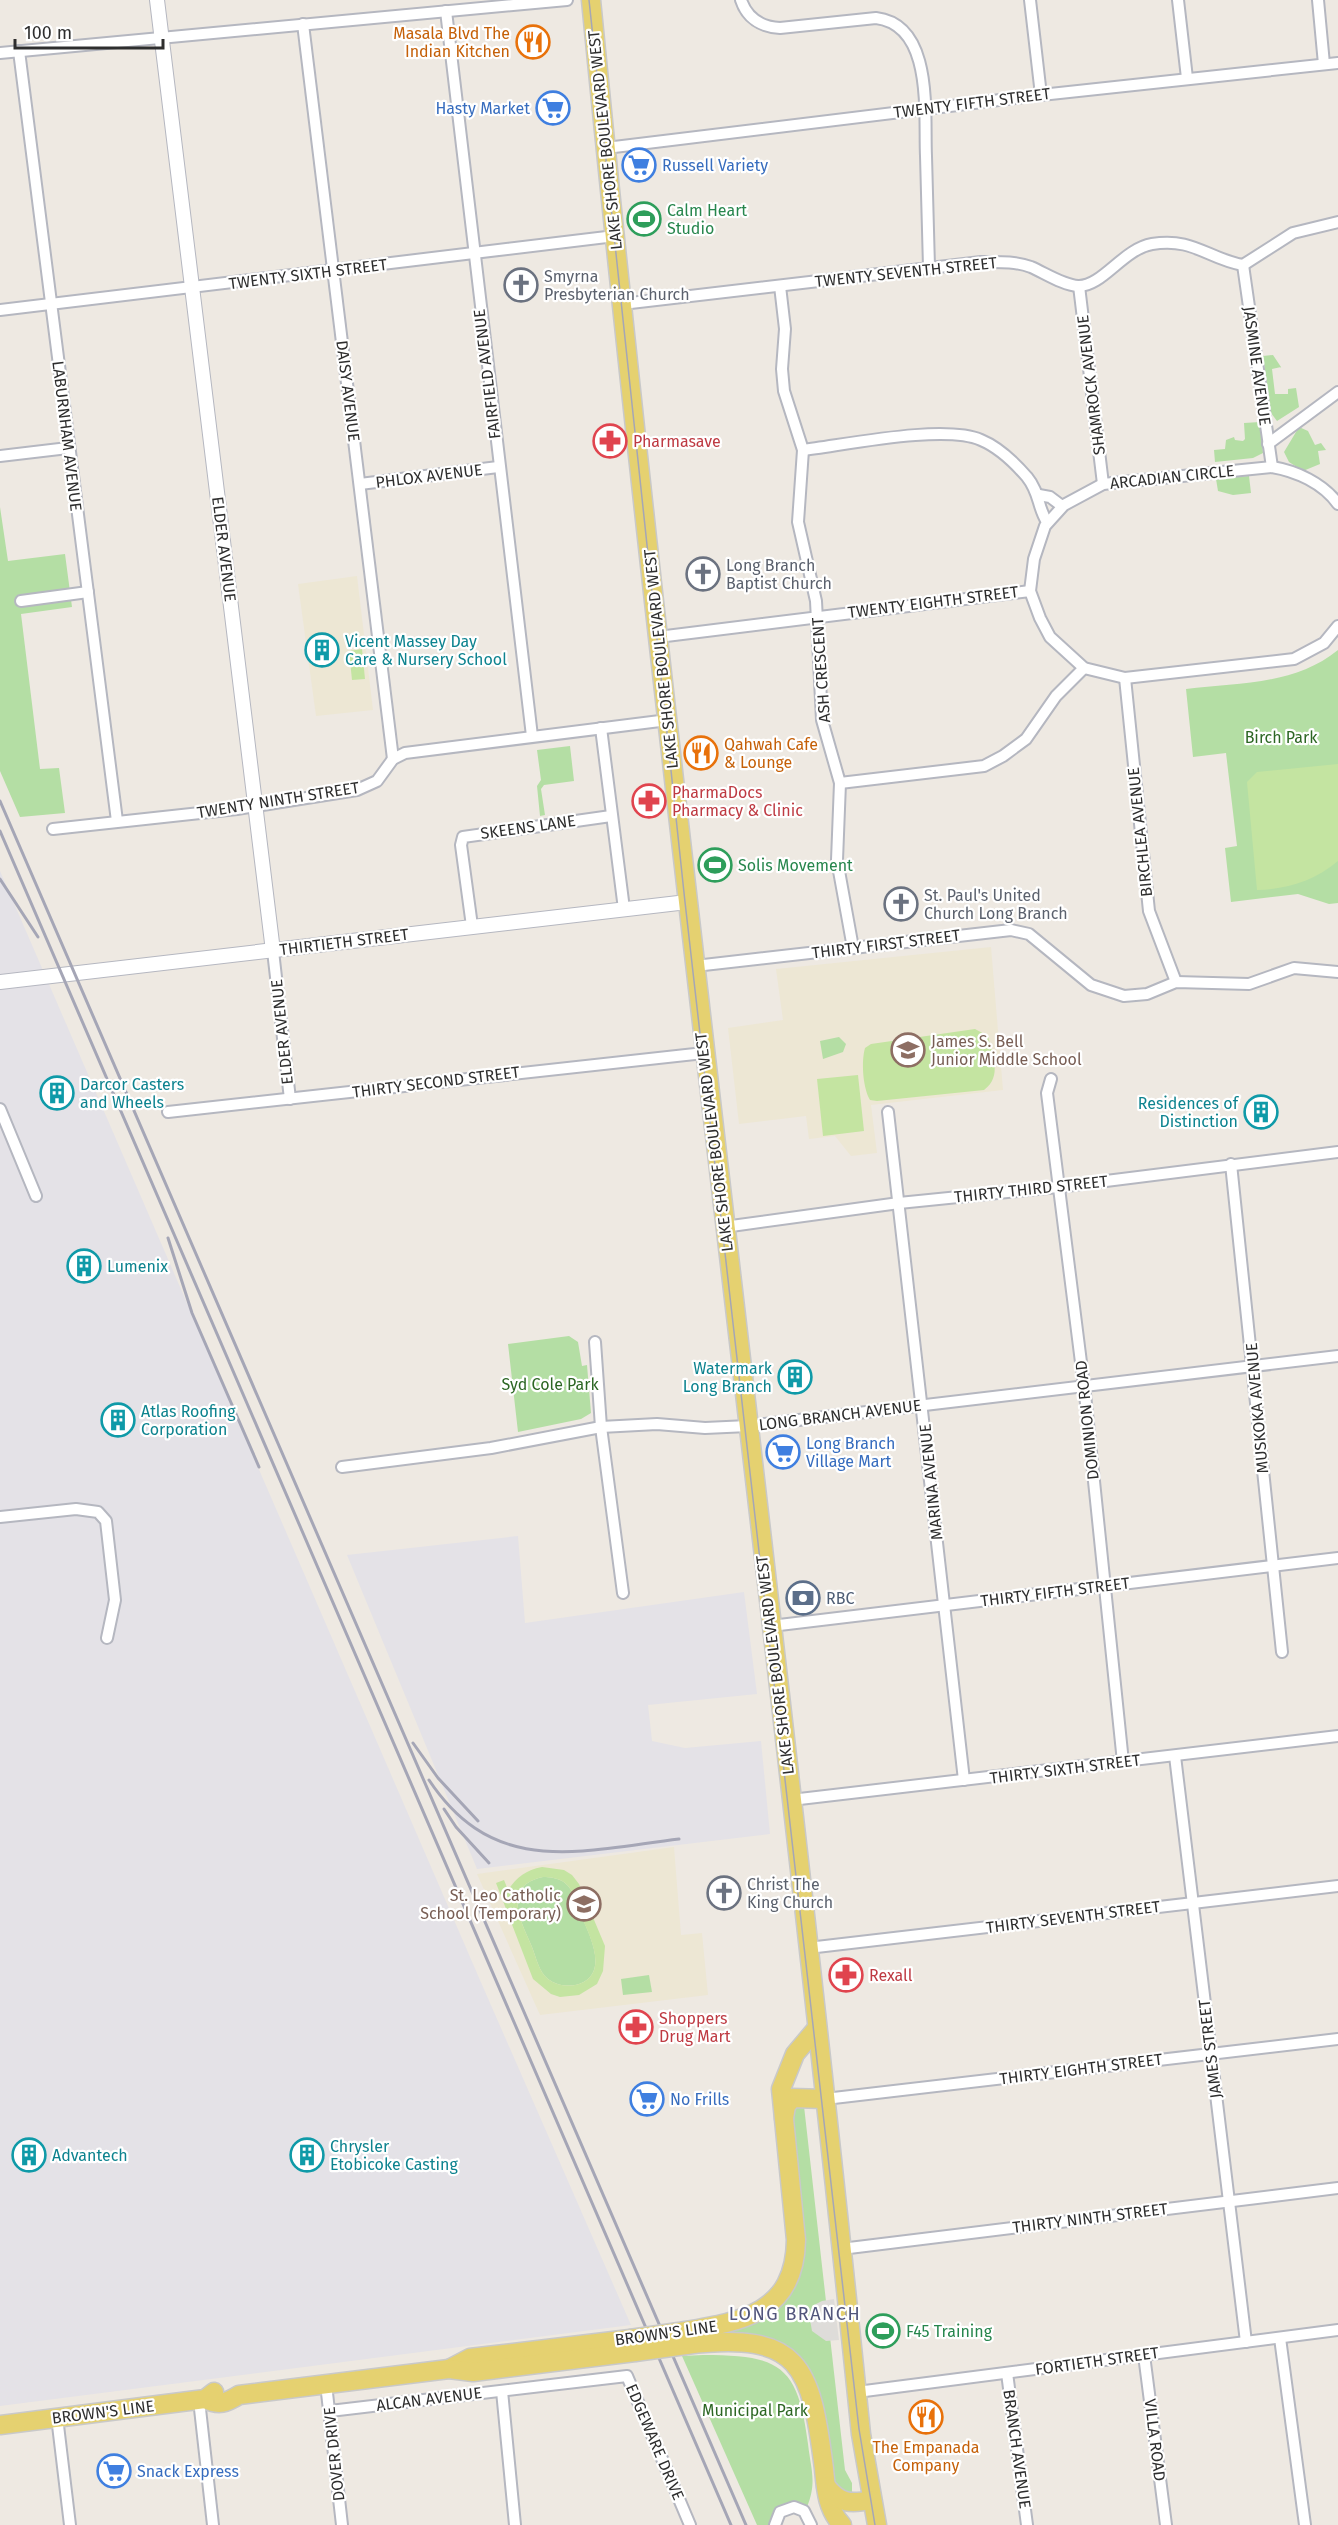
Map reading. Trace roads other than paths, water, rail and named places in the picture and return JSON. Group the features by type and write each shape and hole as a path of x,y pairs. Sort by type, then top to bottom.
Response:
{"main road":[{"name":"LAKE SHORE BOULEVARD WEST","path":"591,0 658,637 735,1317 726,1340 734,1412 760,1436 769,1512 762,1545 790,1792 781,1814 793,1929 820,1962 829,2046 822,2076"},
{"name":"LAKE SHORE BOULEVARD WEST","path":"808,1948 857,2392 872,2500 878,2525"},
{"name":"BROWN'S LINE","path":"0,2424 202,2399 215,2404 227,2402 239,2395 449,2369 470,2358 632,2345 682,2338 755,2314 768,2306 785,2285 795,2259 796,2240 780,2100 783,2080 795,2054 816,2028"},
{"name":"BROWN'S LINE","path":"783,2128 789,2100 801,2097 825,2099"},
{"name":"BROWN'S LINE","path":"682,2338 745,2342 771,2348 791,2362 812,2393 832,2513 842,2525"},
{"path":"826,2486 839,2501 845,2503 872,2500"}],"street":[{"name":"ELDER AVENUE","path":"156,0 290,1099"},
{"path":"0,53 567,0"},
{"path":"741,0 752,18 774,28 876,18 898,25 909,37 920,65 926,96 929,267"},
{"path":"1030,0 1041,95"},
{"path":"1178,0 1187,78"},
{"path":"1318,0 1324,64"},
{"name":"FAIRFIELD AVENUE","path":"446,11 531,736"},
{"name":"DAISY AVENUE","path":"303,24 393,759"},
{"name":"LABURNHAM AVENUE","path":"19,51 117,821"},
{"name":"TWENTY FIFTH STREET","path":"606,148 1187,78 1338,63"},
{"path":"1079,286 1092,282 1128,253 1152,244 1192,245 1243,265 1293,233 1338,222"},
{"name":"TWENTY SIXTH STREET","path":"0,310 615,236"},
{"name":"TWENTY SEVENTH STREET","path":"622,304 981,262 1010,262 1028,266 1079,286"},
{"name":"JASMINE AVENUE","path":"1243,265 1272,467"},
{"name":"ASH CRESCENT","path":"780,286 785,329 783,391 803,450 798,522 813,579 822,720 840,783 837,860 853,948"},
{"name":"SHAMROCK AVENUE","path":"1079,286 1103,484"},
{"path":"1268,444 1338,392"},
{"path":"803,450 915,436 957,434 979,439 996,448 1016,466 1039,495 1039,506 1047,522"},
{"path":"0,456 68,448"},
{"name":"PHLOX AVENUE","path":"360,484 498,467"},
{"name":"ARCADIAN CIRCLE","path":"1030,591 1038,545 1047,522 1062,506 1103,484 1272,467 1285,469 1310,480 1333,497 1338,504"},
{"path":"1039,495 1050,496 1062,506"},
{"path":"1030,591 1050,637 1084,668 1125,678 1294,659 1324,643 1338,627"},
{"name":"TWENTY EIGHTH STREET","path":"658,637 817,615 1030,591"},
{"path":"21,601 88,592"},
{"path":"840,783 984,766 1003,756 1026,739 1056,696 1084,668"},
{"name":"BIRCHLEA AVENUE","path":"1125,678 1149,911 1176,982"},
{"path":"393,759 405,753 668,720"},
{"path":"601,728 624,909"},
{"name":"TWENTY NINTH STREET","path":"53,830 254,806 357,790 377,781 393,759"},
{"name":"SKEENS LANE","path":"472,926 461,844 463,837 611,816"},
{"name":"THIRTIETH STREET","path":"0,982 687,902"},
{"name":"THIRTY FIRST STREET","path":"695,966 1011,930 1029,934 1091,985 1112,994 1147,994 1176,982 1239,985 1294,968 1338,972"},
{"name":"THIRTY SECOND STREET","path":"168,1112 704,1053"},
{"name":"DOMINION ROAD","path":"1051,1079 1047,1093 1084,1386 1123,1762"},
{"path":"0,1109 5,1137 36,1196"},
{"name":"MARINA AVENUE","path":"888,1112 964,1780"},
{"name":"THIRTY THIRD STREET","path":"724,1227 899,1203 1058,1187 1338,1152"},
{"name":"MUSKOKA AVENUE","path":"1231,1164 1254,1365 1282,1652"},
{"path":"595,1342 601,1427 623,1593"},
{"name":"LONG BRANCH AVENUE","path":"342,1467 491,1448 601,1427 657,1424 705,1428 747,1426 1338,1356"},
{"path":"0,1517 76,1509 98,1512 106,1521 115,1600 107,1638"},
{"name":"THIRTY FIFTH STREET","path":"771,1626 1338,1558"},
{"name":"THIRTY SIXTH STREET","path":"790,1792 964,1780 1338,1736"},
{"name":"JAMES STREET","path":"1175,1756 1246,2342"},
{"name":"THIRTY SEVENTH STREET","path":"808,1948 1338,1886"},
{"name":"THIRTY EIGHTH STREET","path":"825,2099 1338,2039"},
{"name":"THIRTY NINTH STREET","path":"841,2248 1338,2188"},
{"name":"FORTIETH STREET","path":"857,2392 1338,2330"},
{"path":"1280,2338 1305,2525"},
{"name":"VILLA ROAD","path":"1144,2355 1166,2525"},
{"name":"BRANCH AVENUE","path":"1007,2373 1027,2525"},
{"name":"EDGEWARE DRIVE","path":"502,2391 627,2376 690,2525"},
{"name":"DOVER DRIVE","path":"326,2384 342,2525"},
{"name":"ALCAN AVENUE","path":"330,2411 502,2391 515,2525"},
{"path":"202,2399 213,2525"},
{"path":"57,2417 70,2525"},
{"path":"775,2525 780,2512 794,2507 804,2511 811,2525"}],"tram line":[{"path":"589,0 685,902 859,2429 875,2525"}],"railway":[{"path":"0,801 746,2525"},
{"path":"0,831 731,2525"},
{"path":"0,879 38,937"},
{"path":"168,1238 192,1313 259,1467"},
{"path":"413,1743 438,1778 478,1821"},
{"path":"429,1780 454,1811 482,1832 511,1845 541,1851 574,1851 679,1839"},
{"path":"444,1809 456,1827 489,1863"}],"place":[{"name":"Masala Blvd The Indian Kitchen","path":"533,42"},
{"name":"Hasty Market","path":"553,108"},
{"name":"Russell Variety","path":"639,165"},
{"name":"Calm Heart Studio","path":"644,219"},
{"name":"Smyrna Presbyterian Church","path":"521,285"},
{"name":"Pharmasave","path":"610,441"},
{"name":"Long Branch Baptist Church","path":"703,574"},
{"name":"Vicent Massey Day Care & Nursery School","path":"322,650"},
{"name":"Qahwah Cafe & Lounge","path":"701,753"},
{"name":"PharmaDocs Pharmacy & Clinic","path":"649,801"},
{"name":"Solis Movement","path":"715,865"},
{"name":"St. Paul's United Church Long Branch","path":"901,904"},
{"name":"James S. Bell Junior Middle School","path":"908,1050"},
{"name":"Darcor Casters and Wheels","path":"57,1093"},
{"name":"Residences of Distinction","path":"1261,1112"},
{"name":"Lumenix","path":"84,1266"},
{"name":"Watermark Long Branch","path":"795,1377"},
{"name":"Atlas Roofing Corporation","path":"118,1420"},
{"name":"Long Branch Village Mart","path":"783,1452"},
{"name":"RBC","path":"803,1598"},
{"name":"Christ The King Church","path":"724,1893"},
{"name":"St. Leo Catholic School (Temporary)","path":"584,1904"},
{"name":"Rexall","path":"846,1975"},
{"name":"Shoppers Drug Mart","path":"636,2027"},
{"name":"No Frills","path":"647,2099"},
{"name":"Advantech","path":"29,2155"},
{"name":"Chrysler Etobicoke Casting","path":"307,2155"},
{"name":"F45 Training","path":"883,2331"},
{"name":"The Empanada Company","path":"926,2417"},
{"name":"Snack Express","path":"114,2471"}],"district":[{"name":"LONG BRANCH","path":"795,2314"}],"park label":[{"name":"Birch Park","path":"1281,737"},
{"name":"Syd Cole Park","path":"550,1384"},
{"name":"Municipal Park","path":"755,2410"}]}
